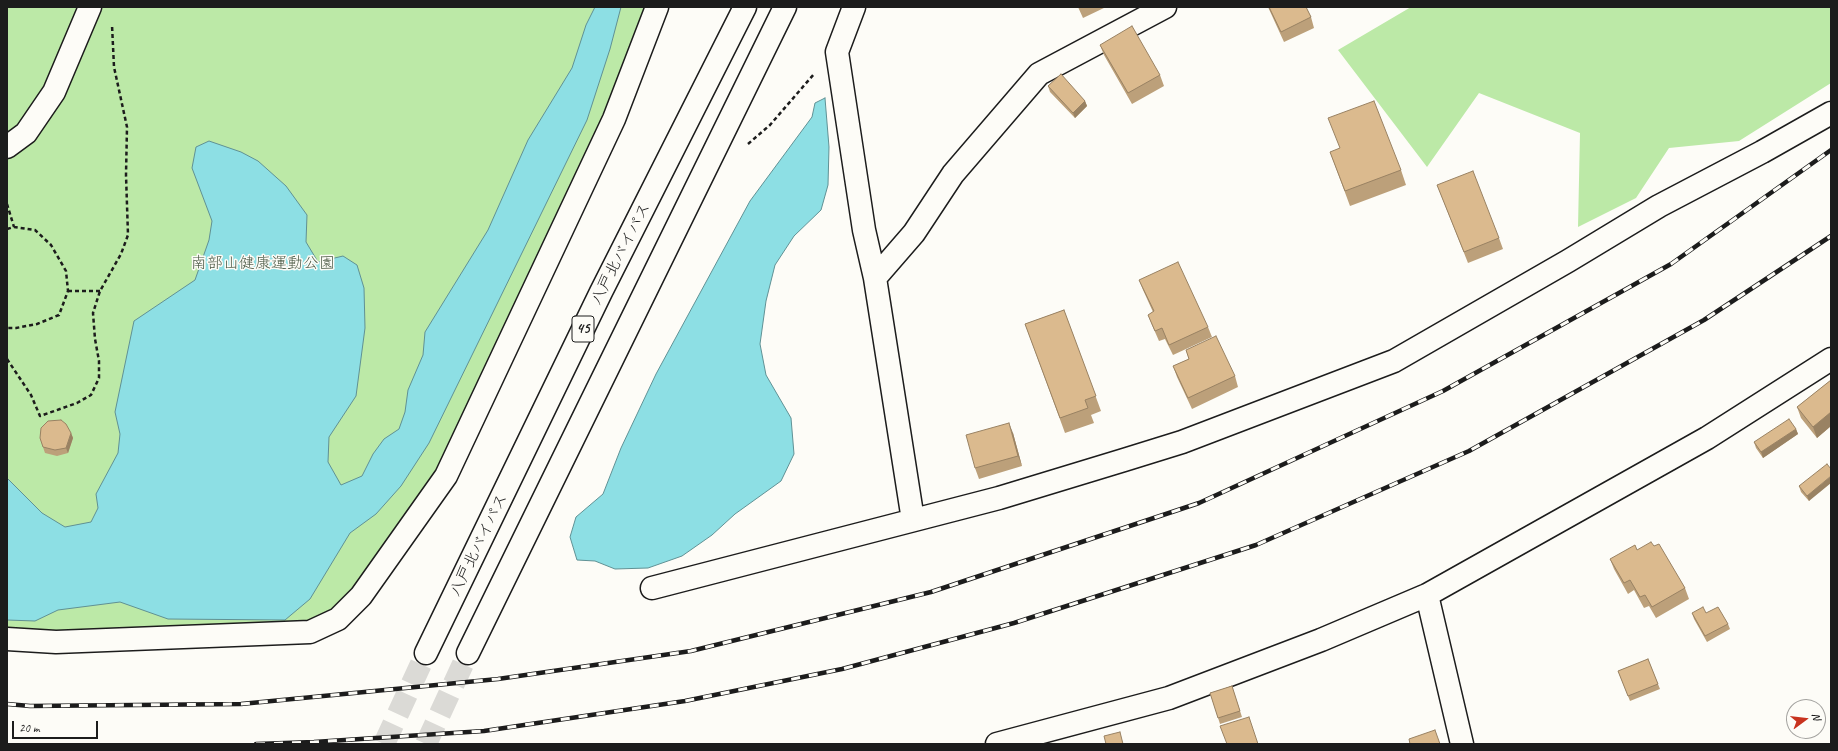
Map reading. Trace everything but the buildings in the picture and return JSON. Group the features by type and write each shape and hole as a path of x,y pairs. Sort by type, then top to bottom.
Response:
{"main road":[{"path":"7,147 26,133 54,92 90,7"},
{"path":"7,639 56,642 310,632 338,619 361,596 446,476 614,119 657,7"},
{"name":"八戸北バイパス","path":"426,653 601,292 746,7"},
{"name":"45","path":"468,654 785,7"},
{"path":"854,7 837,52 864,230 875,278 913,520"},
{"path":"875,278 914,233 953,174 1039,74 1165,7"},
{"path":"652,588 1000,498 1182,442 1394,361 1568,261 1659,206 1762,152 1831,113"},
{"path":"997,744 1169,698 1322,640 1427,595 1707,438 1831,359"},
{"path":"1427,595 1462,744"}],"path":[{"path":"7,359 31,395 40,416 77,403 91,395 99,378 99,361 95,339 93,313 100,291 121,254 128,235 126,175 127,127 114,67 112,22"},
{"path":"747,145 770,125 826,60 837,52"},
{"path":"7,204 14,227"},
{"path":"7,229 14,227 35,230 51,245 66,271 68,291 59,315 37,324 7,328"},
{"path":"68,291 100,291"}],"green space":[{"name":"南部山健康運動公園","path":"7,7 657,7 446,476 361,596 310,632 7,639"},
{"path":"1411,7 1831,7 1831,83 1739,141 1669,148 1636,198 1578,227 1580,133 1479,93 1427,167 1338,50"}],"water":[{"path":"595,7 621,7 610,49 587,120 429,443 401,486 376,514 350,533 310,599 285,620 168,619 120,602 58,610 35,621 7,620 7,478 42,513 65,527 91,522 98,508 96,494 118,453 120,434 115,412 134,321 195,280 209,240 212,221 192,168 196,147 209,141 241,152 258,161 286,186 307,215 306,242 318,262 343,256 357,265 364,288 365,328 356,396 329,437 328,462 341,485 362,476 373,454 384,439 399,429 405,412 408,390 423,355 425,332 488,230 528,140 572,68 586,25"},
{"path":"825,98 829,147 828,185 821,210 794,236 775,265 766,301 760,344 766,375 791,418 794,454 781,481 735,514 712,535 682,556 648,568 615,569 595,561 577,560 570,537 576,517 603,494 621,448 656,374 750,201 812,117 815,103"}],"tunnel":[{"path":"384,744 426,653"},
{"path":"426,744 468,653"}],"railway":[{"path":"7,704 30,706 241,704 498,679 691,651 931,592 1199,503 1443,391 1671,264 1831,150"},
{"path":"256,744 314,742 484,731 685,701 842,669 1014,623 1256,545 1469,451 1704,320 1831,236"}]}
